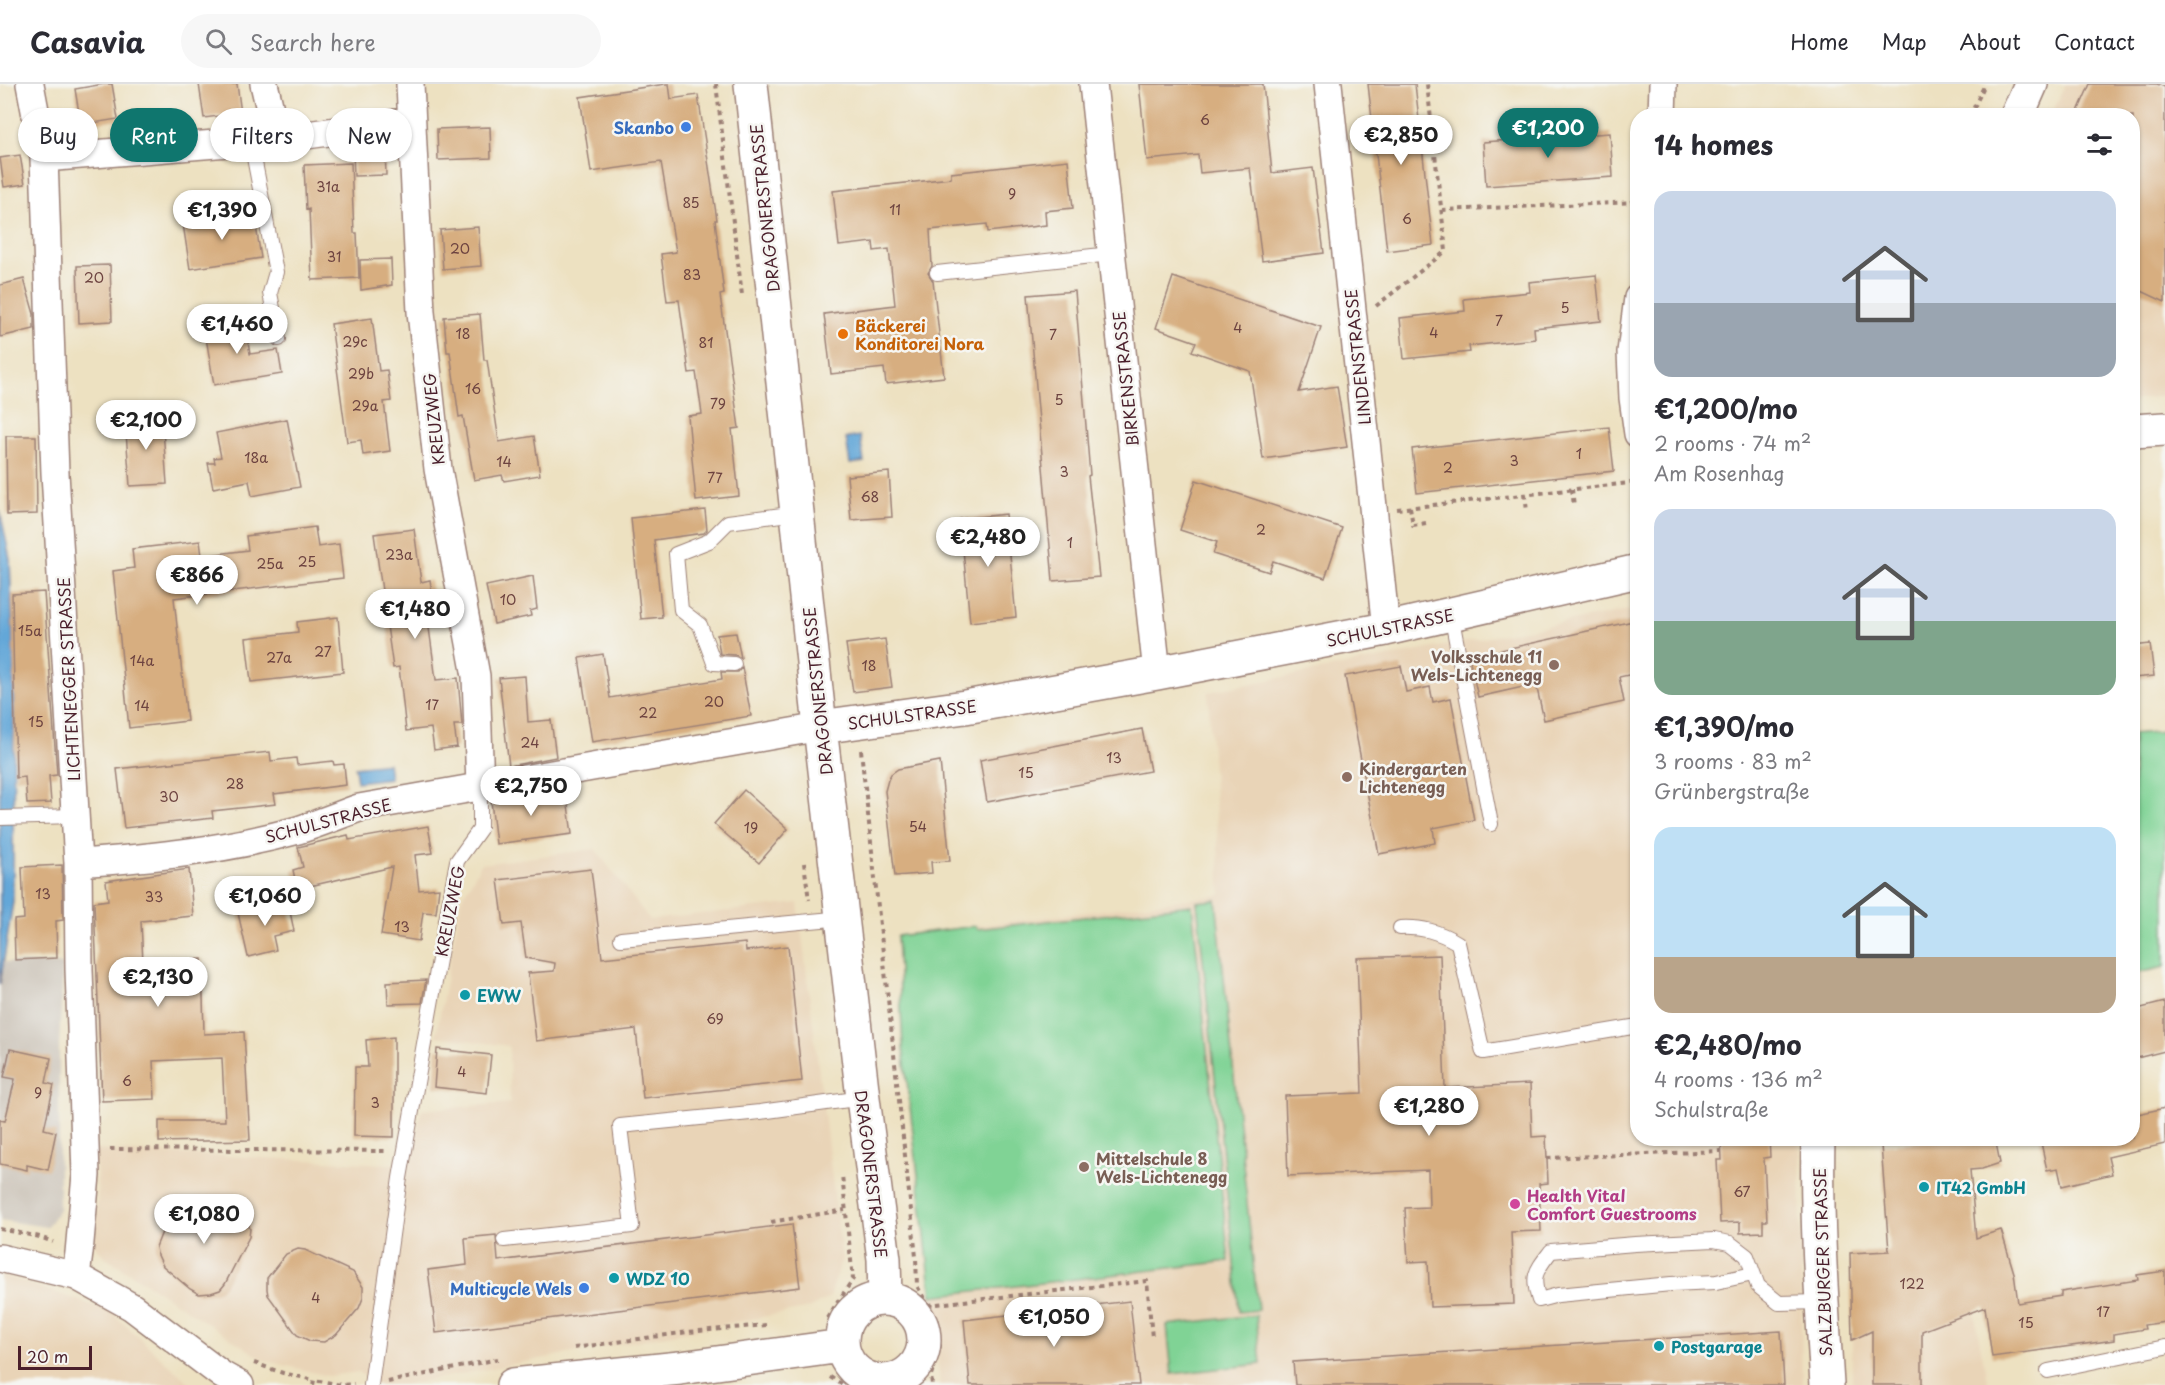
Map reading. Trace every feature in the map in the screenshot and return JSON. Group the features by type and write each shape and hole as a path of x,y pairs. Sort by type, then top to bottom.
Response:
{"main road":[{"name":"DRAGONERSTRASSE","path":"751,84 820,727 827,919 863,1098 884,1259 885,1298"},
{"path":"2020,108 2031,84"},
{"path":"2140,431 2165,429"},
{"name":"SCHULSTRASSE","path":"820,727 965,707 1157,674 1386,629 1630,573"},
{"name":"SALZBURGER STRASSE","path":"1818,1146 1820,1302 1827,1385"},
{"path":"885,1298 906,1304 922,1323 924,1350 910,1372 892,1383 869,1379 849,1364 842,1347 847,1319 863,1303 885,1298"},
{"path":"511,1378 648,1378 842,1347"}],"street":[{"name":"LICHTENEGGER STRASSE","path":"30,84 34,108"},
{"path":"264,84 270,108"},
{"name":"KREUZWEG","path":"410,84 410,108"},
{"name":"BIRKENSTRASSE","path":"1093,84 1157,674"},
{"name":"LINDENSTRASSE","path":"1328,84 1386,629"},
{"path":"1662,108 1663,84"},
{"path":"98,155 210,145"},
{"name":"KREUZWEG","path":"412,156 421,312 438,469 476,676 480,786"},
{"name":"LICHTENEGGER STRASSE","path":"44,162 55,473 78,863 86,1176 76,1276"},
{"name":"SCHULSTRASSE","path":"78,863 211,850 298,830 359,808 820,727"},
{"path":"0,1258 76,1276 132,1307 222,1375 240,1385"}],"lane":[{"path":"255,162 276,272 270,293 279,339"},
{"path":"938,273 1112,254"},
{"path":"734,664 714,663 700,625 681,610 676,554 709,541 728,522 797,513"},
{"path":"1450,614 1491,824"},
{"name":"KREUZWEG","path":"371,1384 405,1151 457,861 480,829 480,786"},
{"path":"0,818 76,816"},
{"path":"621,939 827,919"},
{"path":"1400,927 1421,927 1442,933 1458,943 1483,1052 1630,1027"},
{"path":"504,1240 632,1226 620,1126 760,1112 863,1098"},
{"path":"1753,1274 1716,1282 1558,1294 1539,1300 1534,1277 1551,1251 1714,1240 1730,1243 1747,1256 1758,1286 1779,1303 1820,1302"},
{"path":"2048,1371 2165,1347"}],"path":[{"path":"716,84 744,306"},
{"path":"1352,309 1374,307 1446,251 1427,84"},
{"path":"1974,108 1986,84"},
{"path":"1442,210 1630,202"},
{"path":"1374,511 1630,483"},
{"path":"1572,489 1574,506"},
{"path":"1525,494 1527,512"},
{"path":"1410,507 1413,525 1426,523"},
{"path":"857,721 917,1286 937,1321 940,1346 931,1375 932,1385"},
{"path":"804,856 827,919"},
{"path":"85,1149 405,1151"},
{"path":"1547,1158 1721,1151"},
{"path":"818,1320 826,1320 853,1279 841,1167"},
{"path":"771,1222 846,1210"},
{"path":"928,1305 1147,1281 1152,1338"},
{"path":"572,1348 688,1332 777,1324"},
{"path":"313,1385 314,1380 342,1385 511,1378"}],"shaded area":[{"path":"2065,84 2165,84 2165,395 2140,400 2140,108 2054,108"},
{"path":"1630,610 1630,1146 1800,1146 1802,1385 940,1385 903,1047 897,936 1221,895 1208,692"},
{"path":"595,849 650,920 798,903 842,1259 830,1297 810,1308 403,1385 377,1385 358,1372 328,1376 264,1360 104,1256 94,1245 98,1195 95,1150 408,1165 422,1110 510,1103 509,1046 436,1036 461,900 481,864"},
{"path":"0,962 63,964 59,1045 59,1209 47,1227 0,1220"},
{"path":"0,1274 110,1311 191,1385 0,1385"},
{"path":"1970,1292 1988,1385 1852,1385 1852,1340"}],"green space":[{"path":"2165,731 2165,967 2140,972 2140,733"},
{"path":"1216,900 1258,1310 1239,1312 1197,902"},
{"name":"Mittelschule 8 Wels-Lichtenegg","path":"1192,905 1229,1261 932,1296 903,1047 897,936"},
{"path":"1256,1315 1261,1364 1172,1374 1167,1325"}],"water":[{"path":"860,436 864,462 850,464 846,438"},
{"path":"0,510 10,559 14,667 13,902 0,984"},
{"path":"388,763 390,778 357,782 355,767"}],"building":[{"path":"112,84 116,108 110,108 110,120 98,122 98,108 78,108 75,89"},
{"path":"199,84 237,84 240,108 210,108 210,117 204,118"},
{"path":"669,84 671,99 698,95 717,220 715,220 724,294 720,295 739,428 732,429 739,496 696,501 688,416 702,414 696,372 689,373 679,300 667,301 661,254 676,252 661,162 591,172 580,97"},
{"path":"1139,84 1263,84 1272,173 1313,168 1324,253 1262,261 1250,168 1200,173 1198,155 1147,160"},
{"path":"1368,84 1415,84 1433,245 1387,251"},
{"path":"2090,84 2157,84 2165,87 2165,302 2140,290 2140,108 2080,108"},
{"path":"490,127 491,158 438,160 437,129"},
{"path":"1610,133 1613,177 1486,186 1483,142"},
{"path":"18,155 25,184 4,187 0,158"},
{"path":"1068,160 1073,208 1045,211 1046,225 988,232 987,224 930,230 932,266 928,273 933,281 944,377 886,384 884,368 831,374 824,314 895,305 889,249 874,251 873,242 839,246 833,191 951,178 951,173"},
{"path":"353,162 385,162 386,175 354,176"},
{"path":"351,163 354,233 357,233 359,278 312,280 309,209 306,210 304,165"},
{"path":"254,213 261,258 190,269 183,224"},
{"path":"478,227 481,266 443,269 440,230"},
{"path":"391,259 392,285 361,290 360,260"},
{"path":"110,265 112,321 79,323 77,266"},
{"path":"1596,275 1601,321 1534,328 1535,339 1469,346 1470,352 1404,359 1400,318 1465,311 1464,299 1530,292 1529,282"},
{"path":"1173,277 1321,327 1299,392 1337,386 1347,447 1263,459 1250,371 1192,351 1196,342 1156,328"},
{"path":"24,279 34,314 34,329 0,337 0,285"},
{"path":"1075,291 1090,475 1088,476 1099,577 1053,581 1028,295"},
{"path":"480,314 484,360 487,360 499,442 534,436 540,475 504,481 502,475 474,480 463,416 459,417 450,352 447,352 444,317"},
{"path":"372,318 379,371 387,370 391,401 384,402 390,451 363,455 361,440 347,442 331,324"},
{"path":"244,320 250,354 278,350 282,374 214,385 204,326"},
{"path":"162,416 167,484 130,486 125,419"},
{"path":"287,419 300,487 252,496 249,481 213,488 208,463 215,463 214,458 221,457 216,433"},
{"path":"1609,427 1614,471 1417,493 1412,449"},
{"path":"6,436 36,436 37,514 7,515"},
{"path":"889,472 892,517 851,520 847,476"},
{"path":"1196,480 1342,528 1325,578 1273,561 1269,572 1213,554 1217,542 1180,530"},
{"path":"705,510 707,530 704,533 654,540 662,617 641,619 631,518"},
{"path":"1006,514 1016,617 970,622 960,519"},
{"path":"315,527 318,547 339,544 343,578 174,598 187,721 129,728 113,571 134,568 132,549 200,541 202,556 248,550 246,536"},
{"path":"414,529 421,582 430,580 435,612 427,613 436,680 458,678 462,725 454,725 457,747 434,750 431,728 406,731 399,667 393,668 374,534"},
{"path":"533,576 537,609 530,611 531,616 494,624 486,586"},
{"path":"44,592 57,775 49,776 51,803 27,804 25,777 16,778 12,594"},
{"path":"338,617 343,672 251,682 246,638 298,632 297,622"},
{"name":"Volksschule 11 Wels-Lichtenegg","path":"1630,622 1630,675 1619,677 1624,702 1544,720 1536,684 1478,697 1469,657"},
{"path":"736,633 741,658 735,655 720,654 717,635"},
{"path":"885,639 892,687 853,692 846,644"},
{"path":"2150,644 2154,676 2140,677 2140,645"},
{"path":"603,654 610,698 722,679 721,672 738,672 742,667 751,716 592,742 579,658"},
{"path":"1401,666 1406,692 1430,687 1433,702 1451,698 1474,820 1433,828 1435,843 1379,854 1345,676"},
{"path":"525,676 528,722 551,720 556,757 509,766 499,678"},
{"path":"1142,729 1150,771 987,802 980,760"},
{"path":"270,752 271,761 296,758 297,765 333,761 334,765 344,764 346,785 274,794 276,804 212,811 213,818 124,828 117,769"},
{"path":"940,761 950,861 931,862 932,873 895,876 885,791 888,780 891,774 898,769"},
{"path":"560,789 560,791 566,791 572,834 496,844 491,801"},
{"path":"744,790 788,829 759,863 714,824"},
{"path":"428,826 433,853 415,855 419,890 439,888 436,913 423,912 419,941 381,935 392,867 297,889 293,870 303,867 298,847 348,835 349,840"},
{"path":"62,865 63,920 56,921 57,958 15,960 14,920 24,919 22,867"},
{"path":"189,869 193,916 141,921 143,963 202,959 204,1034 244,1032 250,1140 159,1142 159,1121 225,1121 222,1058 153,1061 155,1099 102,1101 94,902 108,900 106,881"},
{"path":"591,869 602,958 745,943 746,951 788,946 802,1081 643,1098 636,1029 536,1041 528,973 554,971 555,963 526,958 521,923 504,925 498,880"},
{"path":"288,902 294,931 273,936 276,950 248,957 238,913"},
{"path":"1440,955 1445,1088 1530,1084 1532,1137 1546,1136 1548,1183 1539,1184 1541,1231 1511,1232 1514,1304 1430,1307 1428,1261 1408,1262 1405,1208 1429,1207 1428,1170 1288,1176 1285,1096 1362,1093 1357,958"},
{"path":"426,980 422,1003 388,1004 387,982"},
{"path":"2165,1002 2165,1051 2140,1057 2140,1008"},
{"path":"394,1037 394,1137 354,1136 355,1067 368,1067 366,1040"},
{"path":"10,1049 51,1058 46,1083 54,1085 44,1129 56,1132 48,1170 27,1165 27,1170 0,1164 0,1120 5,1121 15,1079 4,1077"},
{"path":"437,1049 491,1055 487,1093 434,1087"},
{"path":"2165,1108 2165,1144 2108,1157 2112,1174 2062,1186 2058,1168 2047,1170 2042,1146 2140,1146 2140,1113"},
{"path":"1721,1146 1769,1146 1770,1157 1764,1158 1767,1221 1763,1221 1763,1232 1740,1233 1740,1222 1720,1223 1717,1160 1722,1160"},
{"path":"1881,1146 1997,1146 2000,1163 1970,1170 1976,1238 2001,1230 2014,1273 2018,1303 2061,1296 2061,1292 2138,1280 2137,1275 2165,1271 2165,1322 2144,1325 2145,1329 2114,1334 2114,1340 1992,1357 1985,1307 1922,1331 1922,1385 1872,1385 1872,1331 1852,1340 1850,1253 1889,1251"},
{"path":"211,1197 225,1201 246,1218 250,1229 249,1237 225,1284 220,1290 199,1294 163,1266 156,1247 164,1227 204,1199"},
{"name":"WDZ 10","path":"792,1224 800,1287 436,1333 428,1270 467,1265 465,1238 496,1235 498,1261"},
{"path":"298,1249 353,1272 363,1287 363,1298 359,1308 336,1335 324,1342 310,1341 297,1335 268,1295 267,1278 286,1254"},
{"path":"1130,1301 1139,1385 970,1385 964,1320"},
{"name":"Postgarage","path":"1781,1331 1784,1385 1295,1385 1293,1362"}],"place":[{"name":"Skanbo","path":"686,127"},
{"name":"Bäckerei Konditorei Nora","path":"843,334"},
{"name":"Volksschule 11 Wels-Lichtenegg","path":"1554,665"},
{"name":"Kindergarten Lichtenegg","path":"1347,777"},
{"name":"EWW","path":"465,995"},
{"name":"Mittelschule 8 Wels-Lichtenegg","path":"1084,1167"},
{"name":"IT42 GmbH","path":"1924,1187"},
{"name":"Health Vital Comfort Guestrooms","path":"1515,1204"},
{"name":"WDZ 10","path":"614,1278"},
{"name":"Multicycle Wels","path":"584,1288"},
{"name":"Postgarage","path":"1659,1346"}]}
